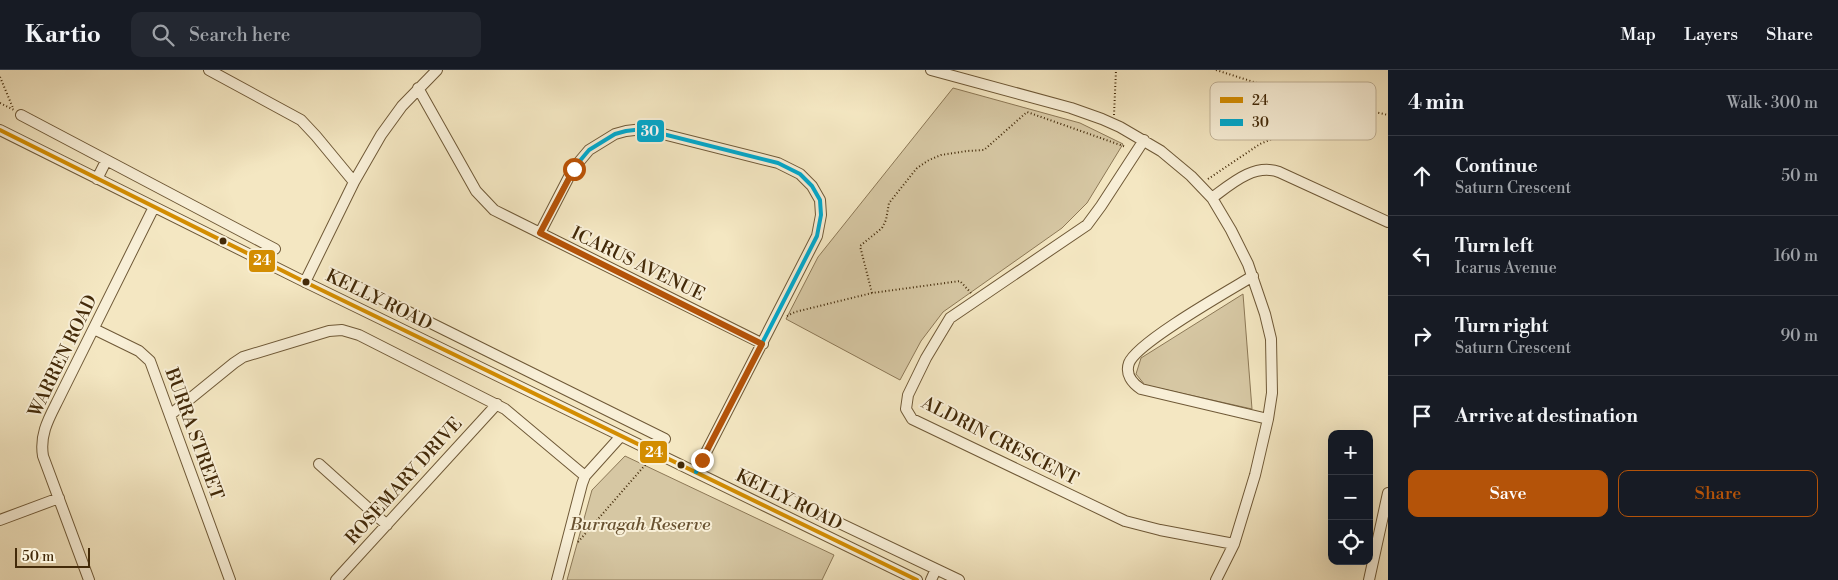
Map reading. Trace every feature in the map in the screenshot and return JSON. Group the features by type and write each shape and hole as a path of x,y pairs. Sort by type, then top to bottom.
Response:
{"street":[{"path":"209,70 301,120 354,182"},
{"path":"305,282 354,182 381,135 402,106 437,70"},
{"path":"931,70 1071,108 1114,124 1144,140 1174,161 1200,184 1212,198 1232,230 1253,276 1265,314 1270,339 1272,393 1255,475 1234,544 1216,580"},
{"name":"ICARUS AVENUE","path":"418,88 465,172 482,198 502,214 762,344"},
{"path":"21,115 276,249"},
{"path":"540,233 581,158 601,141 636,129 778,164 800,174 812,186 820,200 821,215 817,236 696,472"},
{"name":"KELLY ROAD","path":"1,130 305,282 917,580"},
{"name":"ALDRIN CRESCENT","path":"1144,140 1087,225 950,318 935,340 908,395 906,409 912,419 1126,521 1160,530 1234,544"},
{"path":"98,179 106,161"},
{"path":"1212,198 1242,177 1267,169 1279,172 1388,222"},
{"name":"WARREN ROAD","path":"89,580 43,456 42,441 47,423 154,207"},
{"path":"1253,276 1144,346 1132,358 1128,365 1128,374 1135,385 1141,389 1268,419"},
{"name":"KELLY ROAD","path":"352,284 665,439"},
{"name":"BURRA STREET","path":"94,329 139,351 148,358 230,580"},
{"path":"170,415 243,357 312,336 336,330 347,331 359,335 497,404 518,419 585,476"},
{"path":"512,383 520,367"},
{"name":"ROSEMARY DRIVE","path":"336,580 497,404"},
{"path":"556,580 585,476 621,436"},
{"path":"319,464 387,524"},
{"name":"KELLY ROAD","path":"753,482 959,580"},
{"path":"1369,580 1388,492"},
{"path":"0,520 59,498"},
{"path":"892,580 894,569"},
{"path":"931,580 936,569"}],"path":[{"path":"1114,124 1116,70"},
{"path":"1216,70 1254,82"},
{"path":"0,77 14,110 0,103"},
{"path":"872,292 860,246 882,228 886,220 888,204 917,168 929,160 941,155 984,150 1028,112 1126,147"},
{"path":"1098,137 1100,132"},
{"path":"1200,184 1260,144 1269,140"},
{"path":"774,322 795,312 872,292 960,281 976,299"},
{"path":"575,546 646,464"}],"green space":[{"path":"953,88 1080,123 1123,144 1087,203 1062,228 943,312 921,341 900,380 786,319 818,257"},
{"path":"1243,294 1252,409 1145,385 1136,374 1141,358"},
{"name":"Burragah Reserve","path":"625,456 834,555 822,580 567,580 592,490"}],"transit line":[{"name":"30","path":"540,233 573,169 589,150 615,134 626,131 643,129 778,163 800,174 812,186 820,200 821,215 817,236 696,472"},
{"name":"24","path":"0,130 305,282 917,580"}],"route":[{"path":"574,169 540,233 762,344 702,460"}]}
